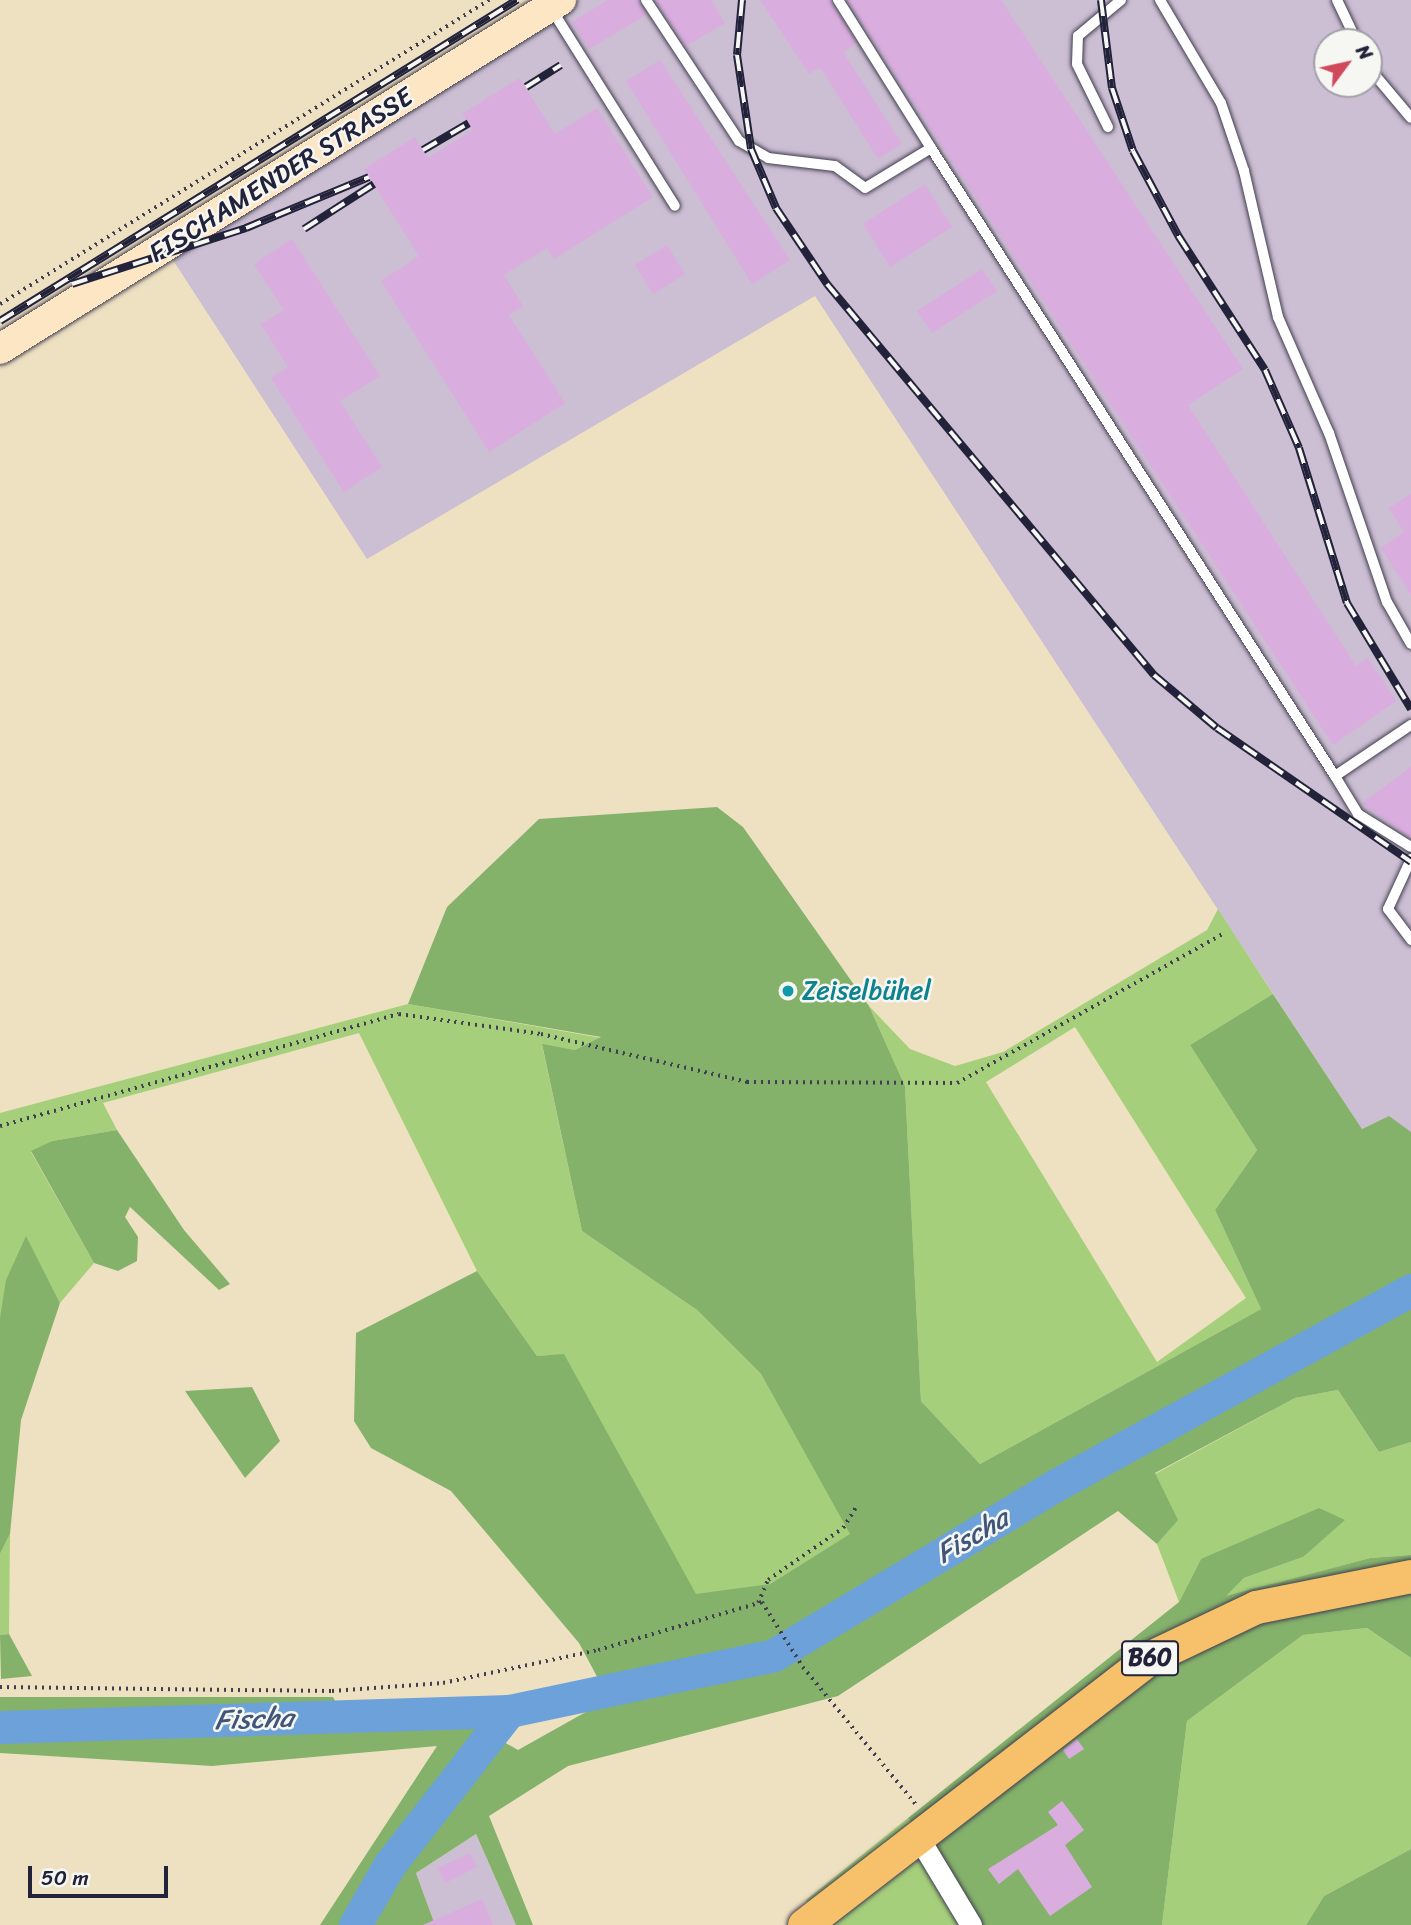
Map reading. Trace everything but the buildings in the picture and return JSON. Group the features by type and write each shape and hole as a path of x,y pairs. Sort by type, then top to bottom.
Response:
{"main road":[{"name":"FISCHAMENDER STRASSE","path":"0,349 556,4"},
{"name":"B60","path":"804,1925 924,1825 1151,1657 1256,1607 1411,1576"}],"street":[{"path":"924,1825 971,1925"}],"lane":[{"path":"646,0 730,131 768,158 835,166 865,188 931,148"},
{"path":"838,0 1358,814 1411,847"},
{"path":"1108,127 1077,64 1078,36 1121,0"},
{"path":"1160,0 1220,103 1244,171 1278,317 1329,433 1387,602 1411,643"},
{"path":"1337,0 1350,28"},
{"path":"556,4 675,206"},
{"path":"1383,92 1411,118"},
{"path":"1335,776 1411,725"},
{"path":"1411,859 1388,909 1411,940"}],"path":[{"path":"0,304 489,0"},
{"path":"0,1126 399,1014 541,1034 747,1082 957,1083 1223,934"},
{"path":"758,1603 768,1580 843,1528 856,1507"},
{"path":"758,1603 771,1613 803,1667 924,1825"},
{"path":"0,1687 332,1692 443,1683 598,1650 758,1603"}],"shaded area":[{"path":"579,0 1411,0 1411,1132 1388,1117 1362,1129 815,296 367,559 171,257"},
{"path":"476,1834 516,1925 435,1925 416,1873"}],"green space":[{"path":"717,807 743,827 869,1006 905,1086 921,1401 980,1464 1261,1309 1215,1210 1257,1150 1190,1045 1273,994 1362,1129 1389,1116 1411,1132 1411,1442 1379,1452 1338,1390 1295,1398 1155,1473 1178,1520 1157,1544 1118,1511 838,1696 568,1766 489,1816 533,1925 516,1925 476,1834 416,1873 435,1925 320,1925 437,1746 212,1766 0,1753 0,1697 333,1697 347,1725 469,1722 518,1750 609,1699 579,1643 451,1491 371,1448 354,1421 356,1333 477,1271 537,1356 564,1354 696,1594 770,1584 850,1534 761,1374 697,1310 582,1231 542,1044 575,1050 601,1037 408,1004 447,907 539,819"},
{"path":"1218,909 1273,994 1190,1045 1257,1150 1215,1210 1261,1309 980,1464 921,1401 905,1086 869,1006 910,1049 955,1066 1003,1052 1207,930","holes":["1075,1027 1246,1298 1157,1362 986,1082"]},
{"path":"408,1004 602,1038 575,1050 542,1045 582,1231 697,1310 761,1374 851,1534 770,1584 696,1595 564,1355 537,1356 477,1271 359,1033 103,1103 117,1130 52,1141 31,1152 94,1263 60,1303 26,1237 0,1318 0,1113"},
{"path":"117,1130 184,1230 230,1284 219,1290 130,1207 125,1217 138,1237 137,1261 118,1271 94,1263 31,1151 52,1141"},
{"path":"26,1236 60,1303 21,1420 10,1534 0,1554 0,1318 6,1280"},
{"path":"252,1387 280,1441 245,1478 185,1391"},
{"path":"1338,1390 1379,1452 1411,1442 1411,1555 1370,1558 1224,1597 1244,1578 1303,1557 1201,1559 1179,1602 1157,1544 1177,1520 1155,1474 1295,1398"},
{"path":"1319,1508 1345,1520 1303,1557 1244,1578 1226,1596 1370,1558 1411,1555 1411,1658 1367,1628 1303,1635 1187,1721 1162,1925 982,1925 908,1818 1179,1602 1201,1559"},
{"path":"10,1534 9,1634 0,1635 0,1554"},
{"path":"1367,1628 1411,1658 1411,1849 1324,1896 1306,1925 1162,1925 1187,1721 1303,1635"},
{"path":"9,1634 32,1676 1,1679 0,1635"},
{"path":"908,1818 982,1925 827,1925 806,1900"},
{"path":"1411,1849 1411,1925 1306,1925 1324,1896"}],"waterway":[{"name":"Fischa","path":"0,1727 509,1711 774,1655 1056,1485 1411,1290"},
{"name":"Fischa","path":"355,1925 390,1864 509,1711"}],"railway":[{"path":"0,321 517,0"},
{"path":"742,0 737,55 751,149 776,208 827,284 1154,675 1217,728 1411,862"},
{"path":"1101,0 1112,88 1133,151 1179,237 1265,370 1299,448 1347,603 1411,709"},
{"path":"526,87 561,65"},
{"path":"423,150 469,123"},
{"path":"72,284 246,228 369,177"},
{"path":"304,229 374,184"}],"place":[{"name":"Zeiselbühel","path":"788,991"}]}
